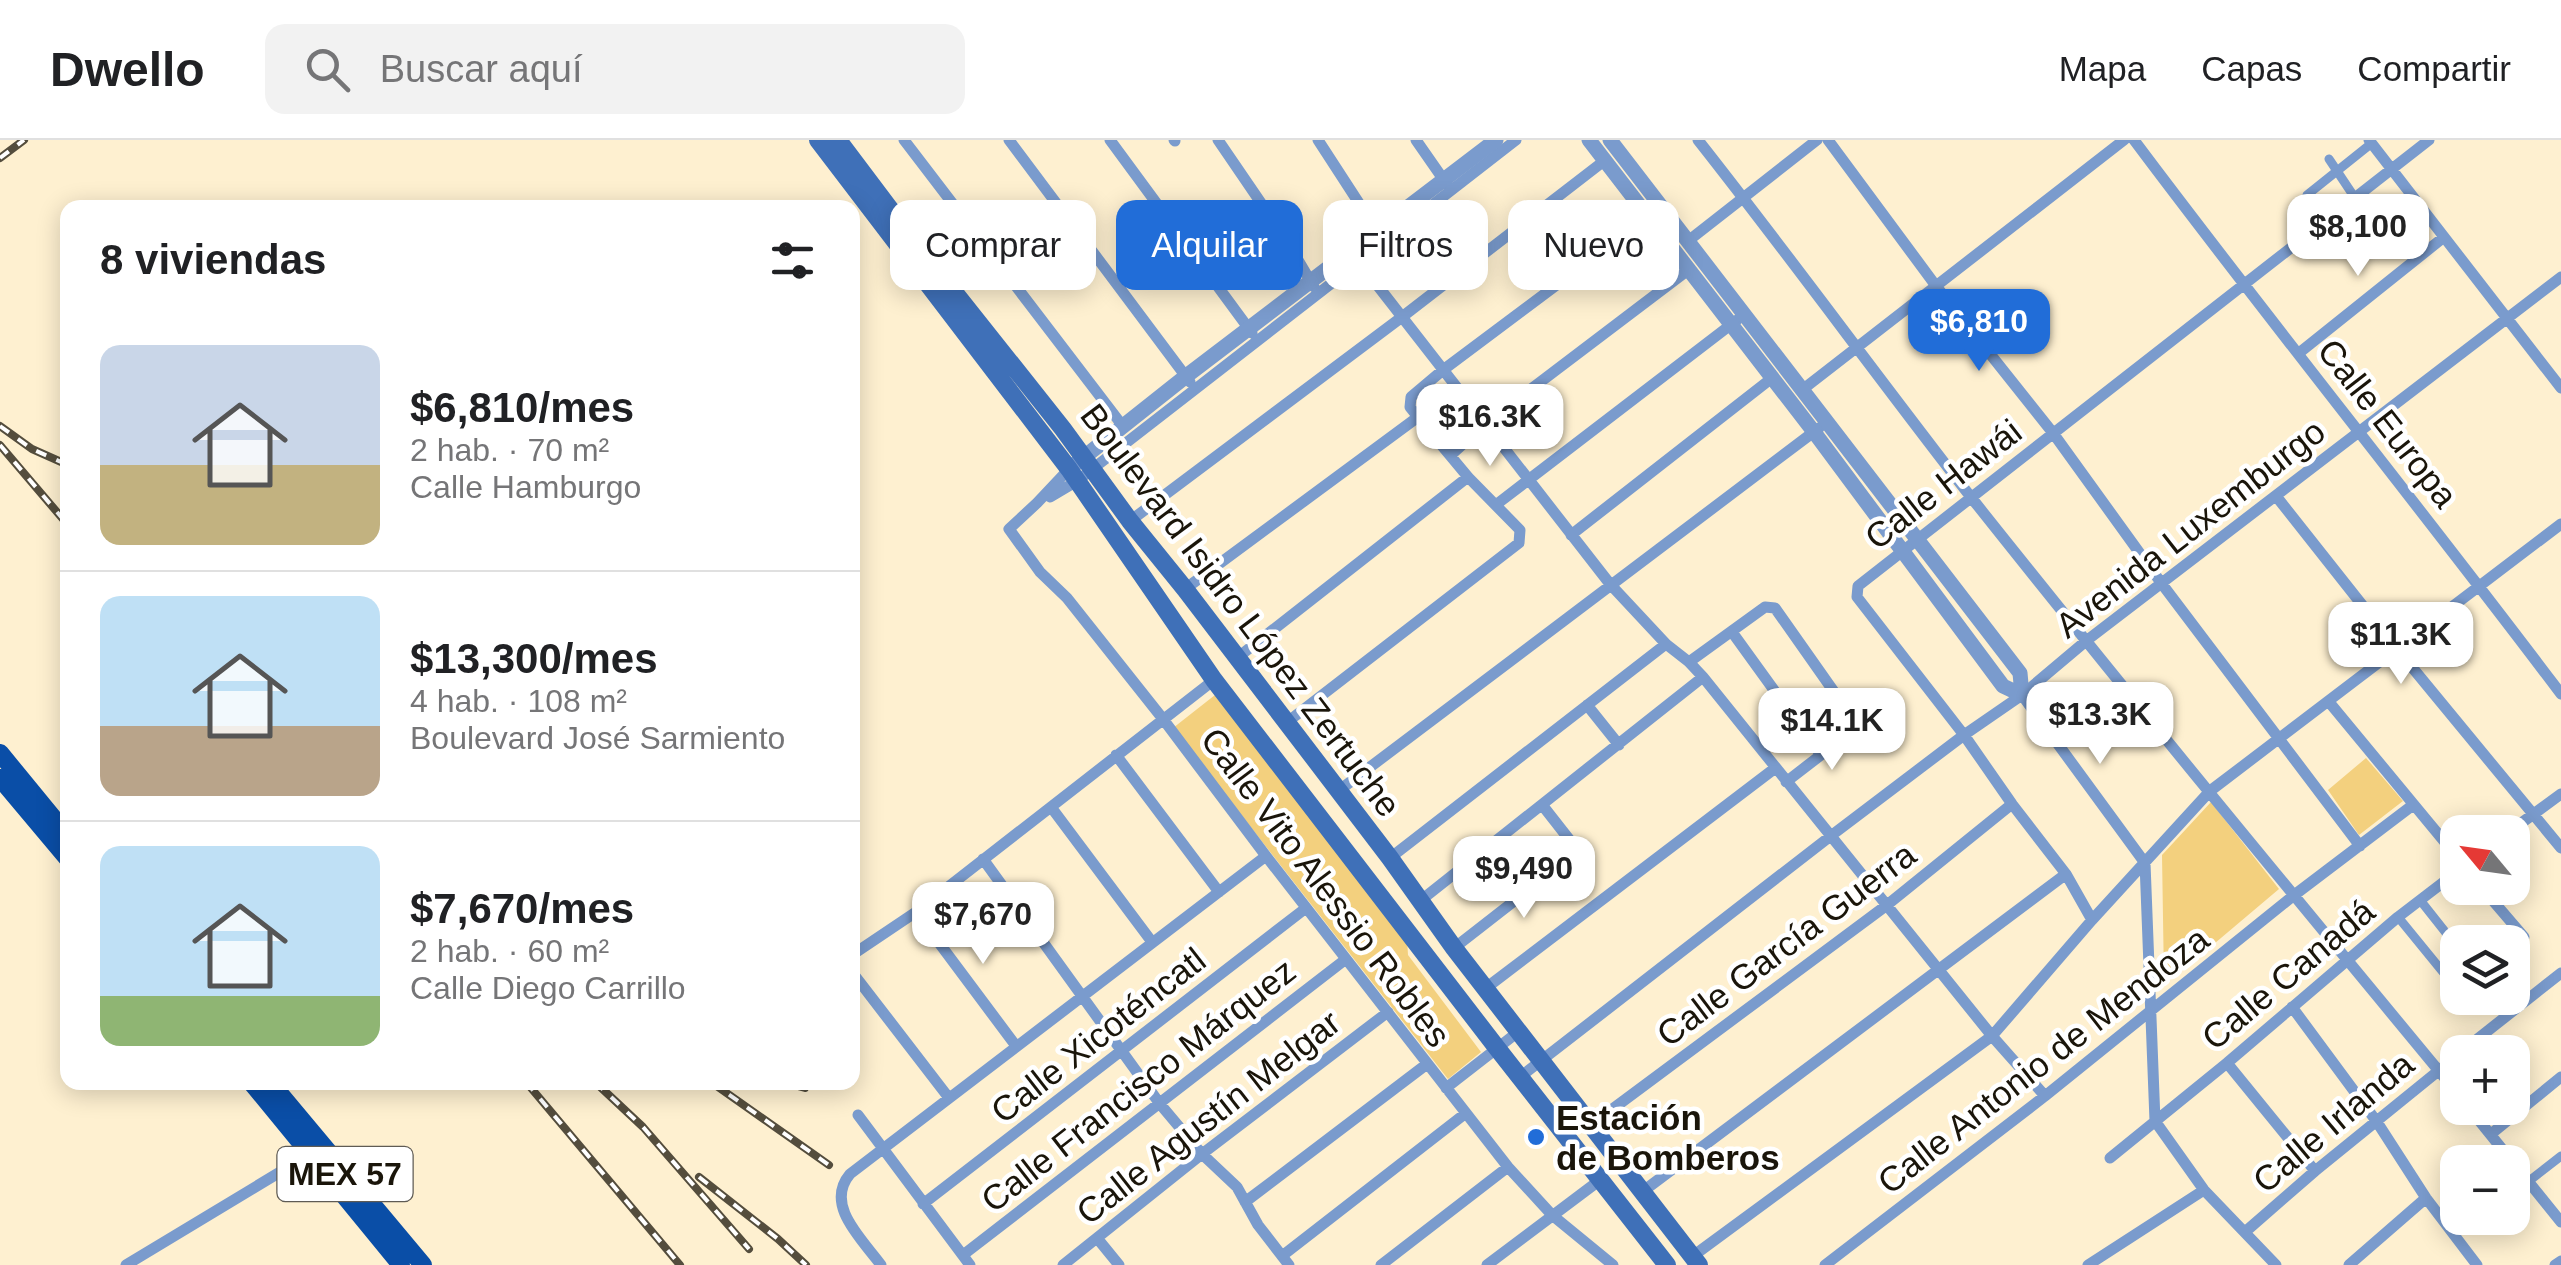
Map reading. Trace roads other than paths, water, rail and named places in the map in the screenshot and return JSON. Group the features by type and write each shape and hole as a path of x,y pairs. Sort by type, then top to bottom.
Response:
{"main road":[{"name":"Boulevard Isidro López Zertuche","path":"818,140 1080,469 1130,520 1185,589 1454,948 1696,1261"},
{"name":"Boulevard Isidro López Zertuche","path":"838,140 1063,429 1080,469 1214,680 1667,1265"},
{"path":"0,754 60,826"},
{"path":"0,778 60,849"},
{"name":"MEX 57","path":"259,1090 422,1265"},
{"name":"MEX 57","path":"275,1090 401,1265"}],"street":[{"path":"904,140 1122,425"},
{"path":"1009,140 1190,383"},
{"path":"1110,140 1253,335"},
{"path":"1218,140 1315,288"},
{"path":"1318,140 1356,200"},
{"path":"1416,140 1447,184"},
{"path":"1427,200 1496,140"},
{"path":"1447,184 1516,140"},
{"path":"1589,140 1634,200"},
{"path":"1610,140 1656,200"},
{"path":"1698,140 1971,497 2440,1072"},
{"path":"1688,241 1817,140"},
{"path":"1828,140 1936,286 2053,433 2360,846"},
{"path":"1802,390 2124,140"},
{"name":"Calle Europa","path":"2134,140 2561,694"},
{"name":"Calle Hawái","path":"1964,734 1857,597 1860,583 2430,140"},
{"path":"2307,195 2370,142 2561,388"},
{"path":"2328,159 2355,198"},
{"path":"1130,520 1604,160"},
{"path":"1679,230 1772,378 1820,427 1909,545 2002,686 2022,694 2145,863 2155,1120 2204,1190 2276,1265"},
{"path":"2298,353 2444,238"},
{"path":"1679,258 1802,390 1820,427"},
{"path":"1451,455 1485,424 1688,270"},
{"name":"Avenida Luxemburgo","path":"1520,1078 2561,277"},
{"path":"1080,469 1323,282"},
{"path":"1315,288 1323,284"},
{"path":"1381,290 1610,584 1666,644 1689,662 1992,1036 2046,1096"},
{"path":"1286,723 1519,543 1520,530 1468,477 1414,412 1411,398 1550,290"},
{"path":"1497,504 1738,320"},
{"path":"1570,535 1772,378"},
{"path":"1080,469 1122,425 1190,383"},
{"path":"1185,589 1414,412"},
{"path":"1337,792 1820,427"},
{"name":"Calle Vito Alessio Robles","path":"1080,469 1009,529 1163,719 1508,1167 1552,1215 1613,1265"},
{"path":"1236,658 1468,477"},
{"path":"2276,496 2561,848"},
{"path":"1696,1261 1992,1036 2210,791 2561,524"},
{"path":"1689,662 1765,607 1775,608 1856,720 1852,731 1786,782"},
{"path":"1732,632 1821,755"},
{"path":"1390,858 1666,644"},
{"path":"1420,901 1702,678"},
{"path":"860,950 916,912 1214,680"},
{"path":"2328,702 2440,837"},
{"path":"1587,706 1619,745"},
{"path":"1964,734 2066,874 2092,920"},
{"path":"1116,755 1219,892"},
{"path":"1486,988 1774,768"},
{"path":"2530,817 2561,794"},
{"name":"Calle García Guerra","path":"1591,1125 1888,905 2012,804"},
{"name":"Calle Antonio de Mendoza","path":"1825,1265 2046,1096 2293,896 2413,805"},
{"path":"1454,948 1572,856 1572,844 1543,806"},
{"path":"1051,807 1152,942"},
{"path":"881,1265 841,1207 840,1192 850,1174 1266,856"},
{"path":"983,859 1160,1104 1202,1154 1237,1187 1258,1226 1285,1261 1466,1114"},
{"path":"1642,1192 2066,874"},
{"name":"Calle Canadá","path":"2110,1158 2440,885"},
{"path":"2420,900 2440,925"},
{"path":"2497,905 2514,925"},
{"name":"Calle Xicoténcatl","path":"923,1204 1306,908"},
{"path":"916,912 1016,1046"},
{"path":"2398,916 2440,967"},
{"name":"Calle Francisco Márquez","path":"966,1260 1346,959"},
{"name":"Calle Irlanda","path":"2485,1035 2558,981"},
{"path":"860,982 949,1098"},
{"path":"2292,1007 2477,1265"},
{"name":"Calle Agustín Melgar","path":"1062,1265 1388,1012"},
{"path":"1446,1088 1518,1032"},
{"path":"2227,1063 2315,1171"},
{"path":"1246,1202 1428,1064"},
{"name":"Calle Irlanda","path":"2245,1232 2438,1070"},
{"path":"2491,1134 2561,1077"},
{"path":"858,1114 966,1260"},
{"path":"2483,1125 2500,1145"},
{"path":"126,1265 316,1151"},
{"path":"2530,1180 2561,1156"},
{"path":"1381,1265 1508,1167"},
{"path":"1487,1265 1600,1180"},
{"path":"2530,1182 2561,1222"},
{"path":"2088,1265 2204,1190"},
{"path":"2349,1265 2426,1198"},
{"path":"1097,1238 1118,1265"}],"railway":[{"path":"0,158 24,140"},
{"path":"0,426 32,449 60,461"},
{"path":"0,445 60,516"},
{"path":"533,1090 680,1265"},
{"path":"604,1090 643,1127 749,1249"},
{"path":"722,1090 829,1165"},
{"path":"699,1177 806,1265"}],"place":[{"name":"Estación de Bomberos","path":"1536,1137"}]}
